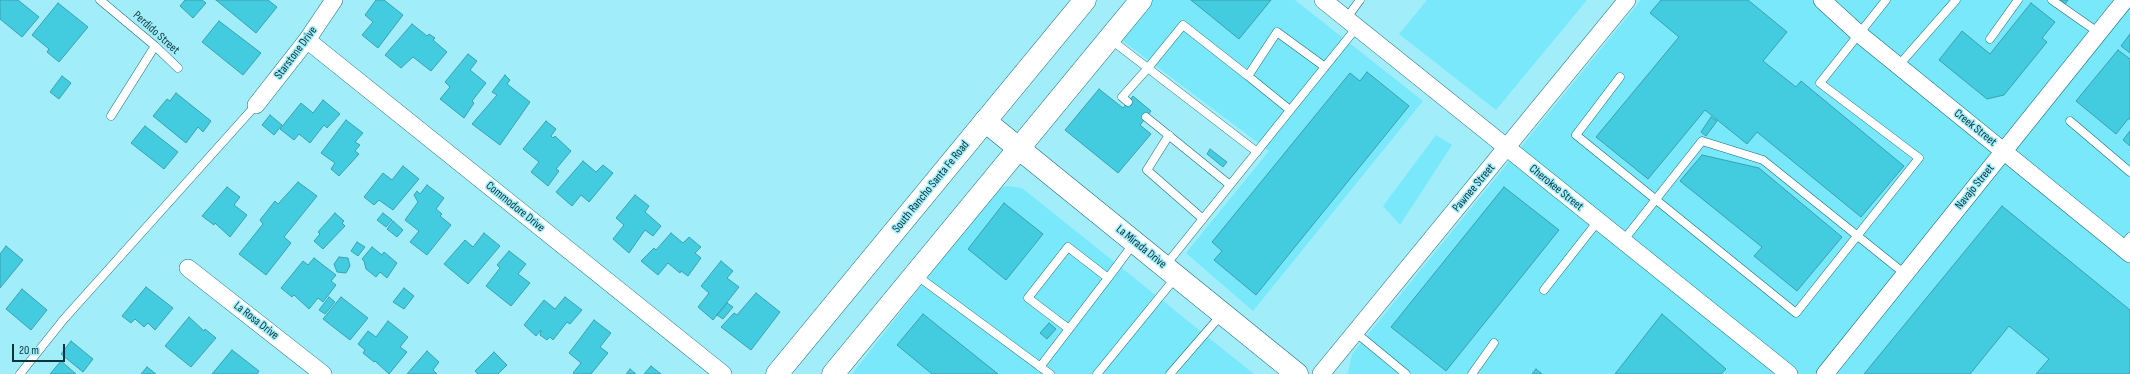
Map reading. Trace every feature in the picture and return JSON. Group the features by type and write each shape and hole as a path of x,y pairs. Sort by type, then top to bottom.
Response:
{"main road":[{"name":"South Rancho Santa Fe Road","path":"777,374 1085,0"},
{"path":"833,374 1141,0"},
{"name":"La Mirada Drive","path":"985,121 1296,374"}],"street":[{"name":"Starstone Drive","path":"256,104 307,40 334,0"},
{"name":"Cherokee Street","path":"1323,0 1789,374"},
{"name":"Pawnee Street","path":"1321,374 1507,149 1627,0"},
{"name":"Creek Street","path":"1822,0 1858,33 2004,151 2127,246"},
{"name":"Navajo Street","path":"1825,374 2125,0"},
{"name":"Commodore Drive","path":"307,40 723,374"},
{"name":"La Rosa Drive","path":"188,268 323,374"}],"lane":[{"name":"Perdido Street","path":"100,0 155,46 178,68"},
{"path":"1097,374 1170,271 1203,219 1324,67 1352,23 1360,0"},
{"path":"1620,77 1576,134 1796,313 1856,235 1919,158 1820,83 1858,33 1886,0"},
{"path":"1899,66 1956,0"},
{"path":"1990,39 2018,0"},
{"path":"2052,0 2099,33"},
{"path":"1128,102 1122,97 1183,25 1290,110"},
{"path":"1248,76 1277,32 1324,67"},
{"path":"1109,38 1257,152"},
{"path":"111,116 155,46"},
{"path":"20,374 64,319 256,104"},
{"path":"1146,117 1230,185"},
{"path":"2070,121 2130,172"},
{"path":"1169,135 1147,170 1203,219"},
{"path":"1623,241 1702,141 1763,160 1905,274"},
{"path":"1544,290 1598,221"},
{"path":"1040,367 1135,243"},
{"path":"1069,329 1028,298 1068,247 1108,278"},
{"path":"915,275 1050,374"},
{"path":"1170,374 1222,314"},
{"path":"1355,332 1406,374"},
{"path":"1472,374 1494,343"}],"shaded area":[{"path":"1151,0 1295,0 1423,101 1253,311 1186,253 1269,151 1119,38"},
{"path":"1427,0 1587,0 1496,110 1399,34"},
{"path":"1641,0 2130,0 2130,374 1349,374 1352,354"},
{"path":"1436,135 1452,145 1400,225 1383,206"},
{"path":"1006,186 1022,188 1254,374 852,374 997,189"}],"building":[{"path":"0,0 18,0 39,17 22,37 0,19"},
{"path":"185,0 202,0 206,3 193,18 180,6"},
{"path":"216,0 268,0 277,7 256,33"},
{"path":"376,0 384,0 403,15 378,48 362,35 373,22 365,15"},
{"path":"1191,0 1271,0 1239,39"},
{"path":"1661,0 1748,0 1787,32 1763,61 1796,87 1801,81 1904,166 1861,217 1757,132 1747,144 1705,110 1648,179 1596,137 1679,37 1650,13"},
{"path":"2060,0 2068,0 2065,4"},
{"path":"58,3 88,27 59,62 47,52 49,49 32,35"},
{"path":"2031,3 2055,22 2042,38 2047,42 2004,95 1987,99 1939,60 1962,31 1990,54"},
{"path":"219,21 261,53 243,75 202,42"},
{"path":"412,24 427,36 429,34 435,38 433,40 447,52 431,71 413,57 401,68 385,55"},
{"path":"2130,34 2130,53 2121,46"},
{"path":"2118,50 2130,59 2130,119 2128,119 2116,134 2076,101"},
{"path":"468,54 477,61 470,70 486,83 472,101 474,103 464,118 440,99 450,87 445,82"},
{"path":"1367,72 1409,106 1256,295 1214,260 1222,251 1212,242 1350,73 1360,81"},
{"path":"505,75 510,80 507,84 530,102 500,145 472,124 497,95 492,92"},
{"path":"62,76 71,83 59,99 50,92"},
{"path":"1099,89 1123,108 1133,96 1151,111 1140,125 1151,134 1118,173 1065,130"},
{"path":"176,93 211,121 203,132 198,127 186,143 153,116 167,99 170,101"},
{"path":"323,100 340,114 327,128 324,125 310,143 299,134 294,140 280,129 301,103 313,113"},
{"path":"270,115 282,125 274,135 262,125"},
{"path":"1711,117 1717,121 1706,136 1701,132"},
{"path":"346,120 363,133 355,142 360,145 355,151 359,154 339,176 331,169 335,163 321,153"},
{"path":"546,121 556,129 551,136 553,138 555,136 571,151 556,169 559,171 548,186 531,172 539,162 523,149"},
{"path":"145,126 178,152 164,169 131,143"},
{"path":"2130,131 2130,146 2123,140"},
{"path":"1210,149 1227,162 1223,167 1207,154"},
{"path":"1702,155 1759,168 1842,237 1797,291 1754,256 1762,247 1680,181"},
{"path":"583,161 596,172 603,165 613,173 589,202 581,195 572,206 556,192"},
{"path":"403,166 419,179 393,210 379,200 374,205 364,197 383,173 392,180"},
{"path":"298,182 317,196 284,237 291,243 266,275 239,254 263,224 260,220 275,201 278,204"},
{"path":"427,185 444,198 436,209 442,214 440,216 451,225 427,255 410,242 419,231 405,220 418,202 414,195 417,191 420,194"},
{"path":"227,187 240,197 234,205 247,215 230,237 215,223 214,225 202,216"},
{"path":"1504,187 1559,230 1446,371 1391,327"},
{"path":"635,195 649,206 645,212 661,226 653,236 645,230 629,253 613,239 624,225 616,218"},
{"path":"1004,203 1043,234 1006,280 968,249"},
{"path":"2002,206 2130,310 2130,374 2036,374 2049,359 2009,326 1970,374 1864,374"},
{"path":"335,213 344,221 342,223 345,226 323,249 314,241 320,234 318,232"},
{"path":"383,213 392,220 386,227 377,220"},
{"path":"393,221 403,230 397,237 387,229"},
{"path":"484,233 500,246 468,284 444,264 465,240 473,247"},
{"path":"671,233 683,243 689,237 701,247 695,253 701,258 688,276 681,271 680,273 668,263 658,275 641,261 654,248 656,250"},
{"path":"357,242 365,247 358,256 351,251"},
{"path":"6,246 23,260 0,288 0,254"},
{"path":"372,247 382,255 384,252 397,263 387,278 380,272 376,277 366,269 362,259"},
{"path":"509,251 526,264 518,274 530,283 511,306 486,286 500,268 497,265"},
{"path":"339,257 348,258 350,266 346,273 337,272 334,264"},
{"path":"314,258 336,275 331,281 336,285 323,302 318,298 309,309 294,295 292,297 281,288 303,261 308,265"},
{"path":"721,261 733,271 727,278 739,287 713,320 698,307 709,293 701,286"},
{"path":"146,287 173,308 155,330 148,323 144,327 135,319 131,323 122,316"},
{"path":"404,288 414,296 404,309 393,302"},
{"path":"22,289 47,310 31,330 6,309"},
{"path":"756,293 780,312 751,350 721,327 734,313 737,315"},
{"path":"329,297 335,302 325,314 319,310"},
{"path":"341,297 368,318 350,340 323,319"},
{"path":"565,297 582,310 570,324 567,322 553,340 550,337 547,340 540,335 541,330 536,336 524,325 544,300 555,309"},
{"path":"727,303 733,307 723,319 717,315"},
{"path":"923,314 998,374 932,374 897,345"},
{"path":"1662,314 1726,369 1721,374 1615,374"},
{"path":"189,317 204,331 205,329 216,338 191,367 165,346"},
{"path":"594,320 611,333 600,347 608,353 591,374 575,374 573,373 581,363 569,353"},
{"path":"388,321 408,337 400,347 407,352 389,374 375,361 374,362 363,353 365,350 358,344 368,331 376,337"},
{"path":"1049,323 1056,329 1047,339 1040,333"},
{"path":"71,341 93,359 83,372 61,354"},
{"path":"232,350 259,371 257,374 212,374"},
{"path":"427,351 439,362 433,370 437,374 407,374"},
{"path":"494,352 507,365 498,374 478,374 475,371"},
{"path":"61,361 76,374 50,374"},
{"path":"651,366 661,374 644,374"},
{"path":"147,367 156,374 141,374"},
{"path":"630,369 636,374 626,374"},
{"path":"1536,369 1542,374 1532,374"}]}
